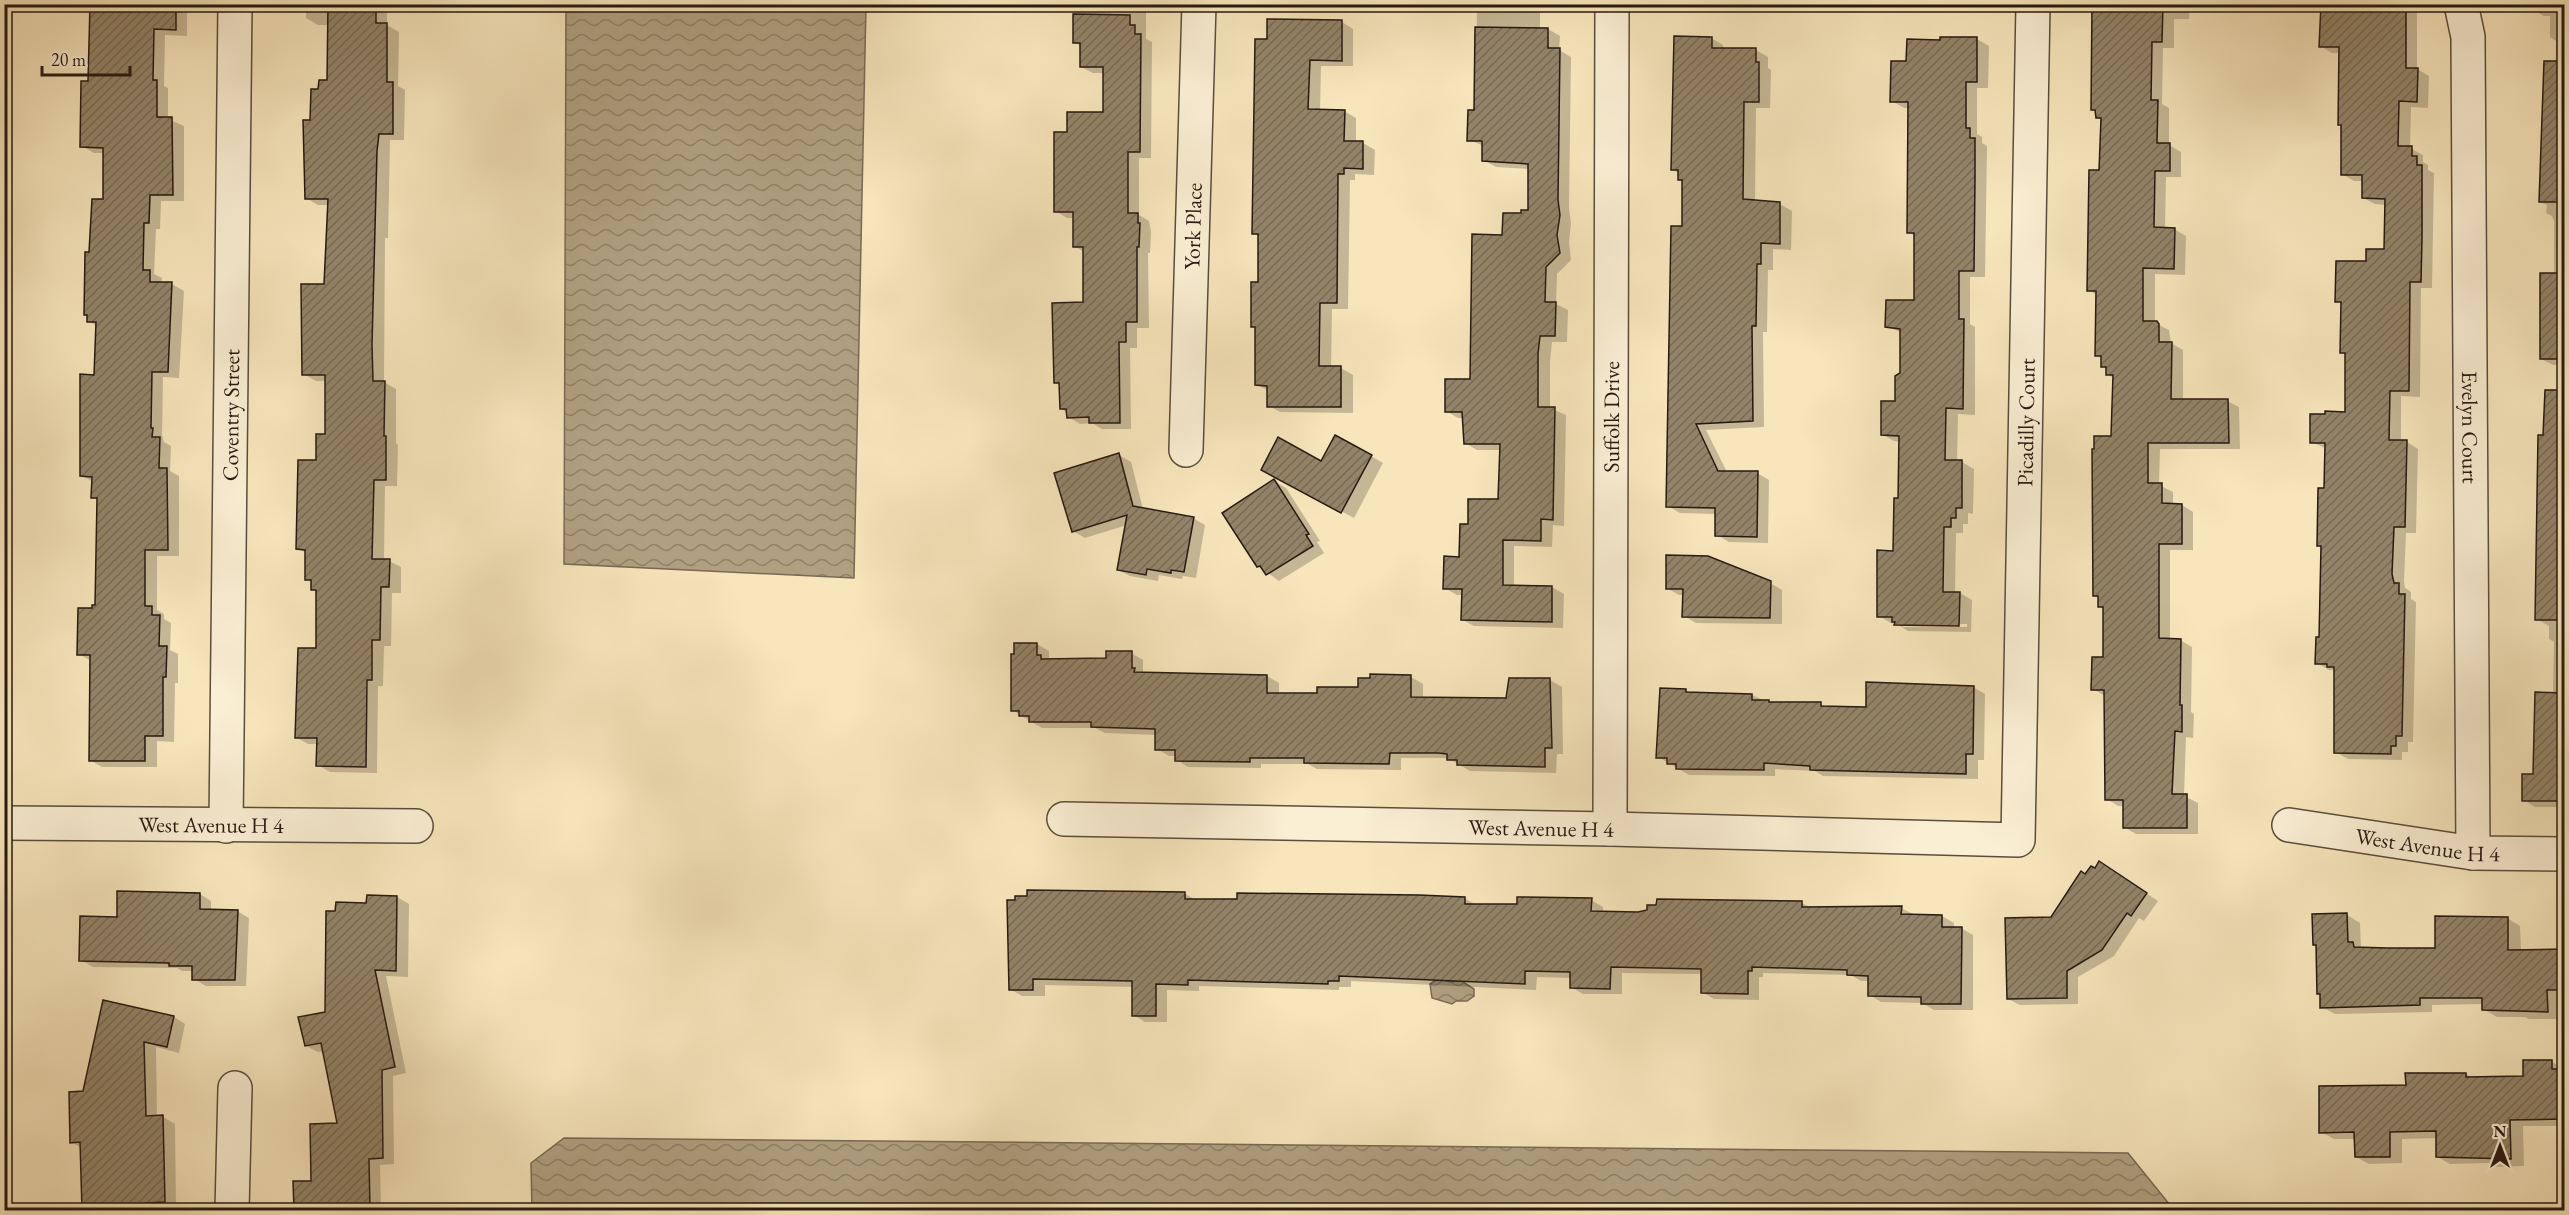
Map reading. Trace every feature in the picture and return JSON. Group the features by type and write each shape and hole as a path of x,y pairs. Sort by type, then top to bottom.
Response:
{"street":[{"name":"Coventry Street","path":"226,826 235,4"},
{"name":"York Place","path":"1186,450 1199,4"},
{"name":"Suffolk Drive","path":"1610,829 1612,4"},
{"name":"Picadilly Court","path":"2018,840 2033,4"},
{"name":"Evelyn Court","path":"2461,4 2468,37 2473,853"},
{"name":"West Avenue H 4","path":"1064,819 1610,829 2018,840"},
{"name":"West Avenue H 4","path":"4,823 416,826"},
{"name":"West Avenue H 4","path":"2289,825 2473,853 2565,854"},
{"path":"232,1210 235,1088"}],"water":[{"path":"566,5 866,5 854,578 564,564"},
{"path":"1438,979 1451,982 1460,980 1474,989 1474,996 1467,1001 1456,1001 1452,1004 1432,998 1430,984"},
{"path":"564,1138 2128,1153 2174,1210 532,1210 531,1163"}],"building":[{"path":"90,4 176,4 176,30 154,29 153,80 157,80 157,117 172,117 173,195 150,195 149,223 144,223 143,270 150,270 150,282 172,282 168,372 152,372 151,428 153,428 152,437 160,437 159,468 167,468 168,550 145,550 145,606 152,606 152,615 160,615 159,646 167,646 166,677 163,677 163,736 145,736 145,761 89,761 90,655 77,655 78,608 92,608 92,605 95,605 97,498 91,498 92,477 80,476 80,374 94,375 96,322 87,322 87,315 84,315 85,252 89,252 92,199 103,199 103,148 80,147 81,81 88,81"},
{"path":"328,4 376,4 376,23 387,23 387,82 393,82 393,134 379,134 377,151 372,345 373,381 385,381 386,480 374,480 372,559 390,559 389,587 381,587 380,640 372,640 372,680 367,680 366,767 316,766 317,738 295,738 298,648 316,648 316,590 311,590 311,580 305,580 305,550 296,549 298,460 316,460 316,434 325,434 325,375 302,375 301,284 324,284 328,199 305,199 303,120 310,120 311,89 318,89 319,80 327,80"},
{"path":"2092,4 2163,4 2162,42 2152,42 2151,100 2158,100 2157,143 2170,143 2170,171 2155,171 2154,227 2175,228 2174,269 2143,268 2143,321 2157,321 2159,342 2172,342 2171,399 2228,399 2229,443 2148,443 2148,483 2162,483 2162,503 2182,504 2182,544 2159,544 2159,638 2181,639 2182,732 2175,731 2172,794 2187,794 2187,828 2123,828 2123,800 2105,800 2104,690 2091,690 2092,657 2103,657 2103,607 2098,607 2098,596 2093,596 2092,449 2094,449 2094,436 2111,436 2113,375 2106,375 2106,367 2101,367 2101,356 2095,356 2096,291 2087,291 2089,170 2099,170 2101,118 2096,118 2095,110 2091,110"},
{"path":"2321,4 2406,4 2406,68 2418,68 2417,102 2399,101 2398,146 2412,146 2412,156 2417,156 2417,165 2422,165 2422,238 2421,282 2410,282 2409,391 2390,391 2389,440 2407,440 2405,527 2394,527 2392,574 2394,583 2399,583 2399,594 2405,594 2402,736 2396,736 2396,746 2391,746 2391,754 2334,753 2334,667 2327,667 2327,664 2315,664 2316,637 2319,637 2321,546 2317,546 2318,488 2324,488 2325,443 2310,443 2310,414 2325,414 2325,411 2345,412 2345,353 2340,353 2341,302 2335,302 2336,261 2366,261 2366,249 2384,249 2385,199 2362,198 2362,175 2341,175 2341,125 2338,125 2339,47 2319,47"},
{"path":"1073,14 1130,15 1130,25 1135,25 1135,34 1141,34 1140,152 1128,152 1128,213 1138,213 1138,223 1140,223 1139,247 1137,247 1137,322 1126,322 1126,342 1119,342 1120,423 1089,423 1089,417 1067,418 1066,409 1060,409 1059,383 1054,383 1052,303 1083,302 1083,247 1073,247 1073,212 1054,212 1054,132 1067,132 1067,112 1103,112 1103,67 1080,67 1080,43 1073,43"},
{"path":"1267,19 1342,20 1342,61 1310,60 1308,109 1345,110 1344,141 1363,141 1363,169 1344,168 1344,174 1338,174 1337,303 1320,303 1319,366 1341,366 1341,407 1267,407 1267,386 1255,385 1255,327 1251,327 1251,282 1258,282 1258,234 1252,234 1255,39 1267,39"},
{"path":"1475,27 1548,28 1548,48 1560,48 1558,200 1560,215 1557,235 1560,253 1546,267 1545,302 1556,302 1555,336 1540,336 1538,354 1538,407 1555,407 1553,520 1541,519 1541,541 1503,540 1503,585 1552,586 1552,622 1461,620 1462,589 1443,589 1444,556 1459,557 1460,524 1468,524 1468,499 1498,499 1500,444 1464,444 1462,412 1445,412 1445,379 1470,379 1472,234 1502,235 1503,213 1521,213 1521,210 1528,210 1528,164 1482,161 1482,141 1467,141 1468,110 1474,110"},
{"path":"1674,36 1712,37 1712,48 1756,48 1756,62 1759,62 1759,102 1744,102 1743,199 1780,202 1780,244 1761,243 1761,264 1757,264 1756,326 1752,326 1753,421 1696,424 1718,471 1758,471 1757,537 1715,536 1715,508 1666,507 1671,226 1682,226 1682,180 1678,180 1678,170 1671,170"},
{"path":"1940,37 1977,37 1977,82 1966,82 1966,128 1970,128 1970,138 1975,138 1975,177 1974,271 1959,271 1959,319 1964,319 1963,409 1946,408 1945,460 1962,460 1962,508 1956,508 1956,518 1951,518 1951,527 1944,527 1943,592 1960,592 1959,626 1894,625 1892,617 1877,617 1877,550 1893,551 1894,498 1898,498 1899,436 1881,435 1881,401 1895,401 1895,376 1900,373 1900,329 1885,327 1886,300 1914,300 1914,233 1907,233 1908,102 1890,102 1891,61 1906,61 1907,39 1940,40"},
{"path":"2544,61 2565,61 2565,202 2539,202"},
{"path":"2540,273 2565,273 2565,359 2540,359"},
{"path":"2545,390 2565,390 2565,620 2535,620 2538,435 2543,435"},
{"path":"1335,435 1372,455 1341,513 1261,470 1278,437 1321,461"},
{"path":"1119,453 1133,506 1194,517 1184,572 1171,570 1171,573 1147,569 1146,575 1117,570 1127,515 1072,532 1054,473"},
{"path":"1274,479 1309,534 1306,535 1313,546 1266,575 1260,566 1257,567 1222,513"},
{"path":"1666,555 1708,556 1771,581 1770,618 1682,617 1683,589 1666,589"},
{"path":"1014,643 1037,643 1037,655 1041,655 1041,659 1106,658 1106,651 1132,651 1134,672 1267,675 1267,693 1317,693 1317,687 1358,687 1358,678 1370,678 1370,674 1411,675 1411,697 1506,698 1509,678 1550,678 1552,748 1545,748 1545,767 1457,765 1457,760 1447,760 1447,754 1438,753 1390,753 1389,764 1304,763 1304,758 1250,758 1250,762 1175,761 1175,750 1155,750 1155,729 1091,727 1091,722 1029,722 1029,716 1019,716 1019,711 1011,711 1011,654 1014,654"},
{"path":"1866,682 1974,686 1973,754 1966,754 1966,774 1810,770 1810,766 1764,763 1764,770 1676,769 1676,764 1667,764 1667,758 1656,758 1660,688 1686,689 1686,692 1752,694 1752,700 1769,700 1769,702 1821,702 1821,706 1866,707"},
{"path":"2535,692 2565,693 2565,801 2522,801 2522,774 2533,774"},
{"path":"2099,861 2147,893 2131,916 2127,913 2102,950 2067,971 2067,998 2007,999 2005,918 2051,917 2081,871 2085,874 2091,866 2095,868"},
{"path":"1027,890 1185,892 1185,899 1237,899 1237,893 1419,895 1465,897 1465,904 1517,904 1517,897 1592,898 1591,911 1638,912 1647,910 1647,905 1656,905 1657,899 1802,901 1802,907 1902,906 1901,914 1942,915 1942,927 1962,927 1961,1004 1921,1004 1921,997 1868,996 1868,976 1847,975 1847,970 1752,967 1752,971 1748,971 1748,994 1701,993 1701,969 1611,967 1610,989 1570,988 1570,972 1525,971 1525,984 1339,976 1339,981 1328,981 1328,984 1188,980 1188,985 1156,984 1156,1016 1132,1016 1132,981 1033,979 1033,990 1009,990 1007,900 1015,900 1015,896 1027,896"},
{"path":"117,891 200,893 200,909 238,910 235,980 192,980 192,966 169,966 169,963 79,961 80,916 117,917"},
{"path":"367,895 397,896 396,971 375,970 395,1067 382,1070 383,1158 369,1159 370,1210 294,1210 293,1181 311,1181 310,1124 337,1123 321,1043 305,1046 298,1017 325,1012 326,911 335,911 336,902 366,903"},
{"path":"2347,913 2348,942 2353,942 2354,947 2388,948 2435,948 2435,916 2508,917 2508,950 2565,949 2565,990 2547,990 2548,1012 2482,1010 2482,998 2420,998 2420,1005 2320,1008 2320,994 2317,994 2316,945 2313,945 2312,914"},
{"path":"103,1000 174,1016 167,1047 144,1042 146,1116 163,1115 165,1202 146,1203 146,1210 82,1210 80,1142 70,1143 69,1092 83,1091"},
{"path":"2523,1060 2552,1060 2552,1069 2565,1069 2565,1119 2510,1120 2511,1159 2436,1157 2436,1131 2390,1132 2390,1157 2355,1157 2354,1132 2319,1133 2319,1086 2406,1085 2405,1073 2466,1073 2466,1077 2523,1076"}]}
